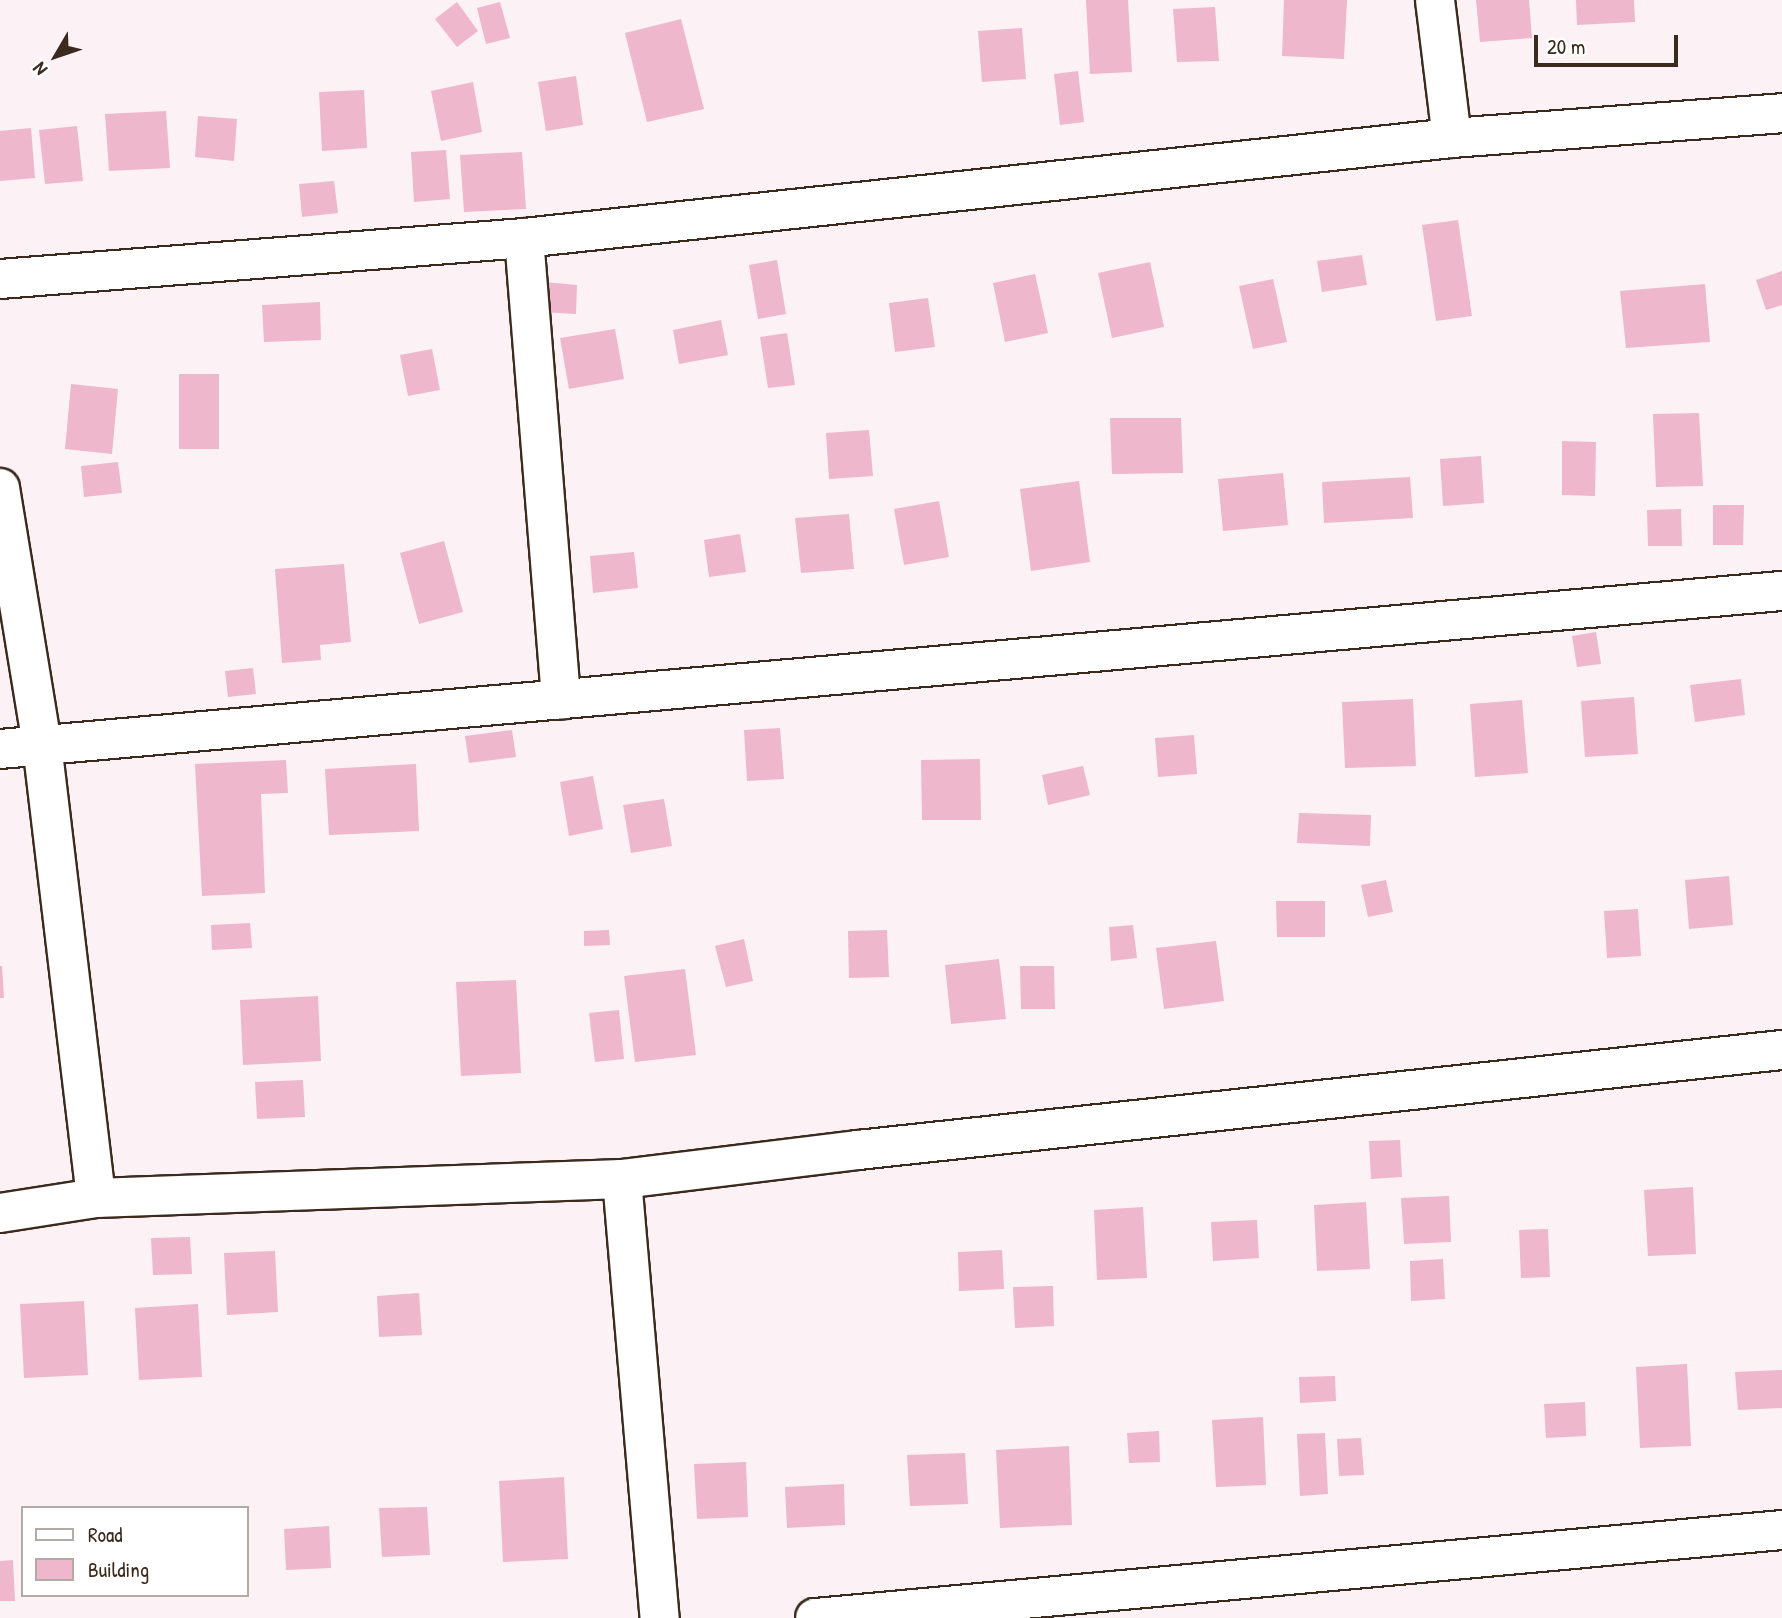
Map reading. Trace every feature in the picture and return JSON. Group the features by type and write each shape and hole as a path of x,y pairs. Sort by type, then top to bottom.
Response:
{"street":[{"path":"1435,0 1452,138"},
{"path":"0,279 524,237 1452,138 1782,113"},
{"path":"524,237 561,700"},
{"path":"0,488 41,744 96,1198"},
{"path":"0,749 1782,591"},
{"path":"0,1213 96,1198 622,1179 872,1148 1782,1050"},
{"path":"622,1179 660,1618"},
{"path":"814,1618 1782,1530"}],"building":[{"path":"1086,0 1128,0 1132,72 1090,74"},
{"path":"1284,0 1347,0 1344,59 1282,56"},
{"path":"1476,0 1529,0 1532,38 1480,42"},
{"path":"1576,0 1634,0 1635,22 1577,25"},
{"path":"457,2 478,31 457,47 435,19"},
{"path":"500,2 510,38 486,44 477,8"},
{"path":"1215,7 1219,61 1177,62 1173,9"},
{"path":"681,19 704,109 647,122 625,33"},
{"path":"1022,28 1026,79 982,82 978,31"},
{"path":"1078,71 1084,122 1060,125 1054,74"},
{"path":"576,76 583,125 546,131 538,82"},
{"path":"473,82 482,132 441,141 431,91"},
{"path":"364,90 367,148 322,151 319,92"},
{"path":"166,111 170,168 109,171 105,114"},
{"path":"198,116 237,119 234,161 195,157"},
{"path":"77,126 83,181 45,184 39,130"},
{"path":"31,128 35,178 0,181 0,131"},
{"path":"446,150 450,199 414,202 411,152"},
{"path":"522,152 526,209 464,212 460,155"},
{"path":"334,181 338,213 302,217 299,184"},
{"path":"1458,220 1472,316 1436,321 1422,225"},
{"path":"1362,255 1367,285 1322,292 1317,261"},
{"path":"777,260 786,314 758,319 749,265"},
{"path":"1150,262 1164,327 1112,338 1098,273"},
{"path":"1782,271 1782,305 1766,310 1756,280"},
{"path":"1035,274 1048,333 1005,342 993,283"},
{"path":"1273,279 1287,342 1253,349 1239,286"},
{"path":"544,282 577,285 576,314 542,312"},
{"path":"1705,284 1710,342 1626,348 1620,291"},
{"path":"928,298 935,347 895,352 889,303"},
{"path":"320,302 321,340 264,342 262,305"},
{"path":"721,320 728,355 679,364 673,330"},
{"path":"615,329 624,379 569,389 560,338"},
{"path":"787,333 795,385 768,388 760,337"},
{"path":"432,349 440,390 408,396 400,355"},
{"path":"179,374 219,374 219,449 179,449"},
{"path":"71,384 118,389 112,454 65,449"},
{"path":"1699,413 1703,486 1656,487 1653,414"},
{"path":"1110,418 1181,418 1183,473 1112,474"},
{"path":"869,430 873,476 829,479 826,433"},
{"path":"1562,441 1596,442 1595,496 1562,495"},
{"path":"1481,456 1484,503 1443,506 1440,459"},
{"path":"118,462 122,493 84,497 81,466"},
{"path":"1283,473 1288,525 1223,531 1218,479"},
{"path":"1410,477 1413,518 1324,523 1322,482"},
{"path":"1079,481 1090,562 1031,571 1020,489"},
{"path":"939,501 949,557 904,565 894,509"},
{"path":"1713,505 1744,505 1743,545 1713,545"},
{"path":"1681,509 1682,546 1648,546 1647,510"},
{"path":"849,514 854,569 801,573 795,518"},
{"path":"740,534 746,572 709,577 704,540"},
{"path":"444,541 463,612 419,624 400,553"},
{"path":"634,552 638,588 593,593 590,556"},
{"path":"344,564 351,642 320,645 321,660 282,663 275,569"},
{"path":"1596,632 1601,664 1577,667 1572,636"},
{"path":"253,668 256,694 228,697 225,671"},
{"path":"1741,679 1745,715 1695,722 1690,685"},
{"path":"1634,697 1638,754 1585,757 1581,701"},
{"path":"1413,699 1416,766 1345,768 1342,702"},
{"path":"1522,700 1528,773 1475,777 1470,704"},
{"path":"780,728 784,779 747,781 744,730"},
{"path":"512,730 516,757 469,763 465,736"},
{"path":"1194,735 1197,774 1158,777 1155,738"},
{"path":"980,759 981,820 922,820 921,760"},
{"path":"286,760 288,793 261,794 265,893 202,896 195,764"},
{"path":"416,764 419,831 329,835 325,769"},
{"path":"1083,766 1090,795 1048,805 1042,775"},
{"path":"593,776 603,829 569,836 560,782"},
{"path":"664,799 672,846 631,853 623,805"},
{"path":"1299,813 1371,815 1370,846 1297,843"},
{"path":"1729,876 1733,925 1689,929 1685,880"},
{"path":"1386,880 1393,912 1368,917 1361,885"},
{"path":"1276,901 1325,901 1325,937 1277,937"},
{"path":"1638,909 1641,956 1607,958 1604,911"},
{"path":"250,923 252,948 212,950 211,925"},
{"path":"1133,925 1137,958 1111,961 1109,927"},
{"path":"609,930 610,945 584,946 584,931"},
{"path":"887,930 889,977 849,978 848,931"},
{"path":"744,939 753,981 726,987 715,946"},
{"path":"1216,941 1224,1001 1164,1009 1156,948"},
{"path":"999,959 1006,1019 951,1024 945,965"},
{"path":"2,966 4,998 0,998"},
{"path":"1020,966 1054,966 1055,1009 1021,1009"},
{"path":"685,969 696,1055 635,1062 624,976"},
{"path":"516,980 521,1073 461,1076 456,982"},
{"path":"318,996 321,1061 243,1065 240,1000"},
{"path":"619,1010 624,1059 595,1062 589,1013"},
{"path":"303,1080 305,1117 257,1119 255,1082"},
{"path":"1400,1140 1402,1177 1371,1179 1369,1141"},
{"path":"1693,1187 1696,1254 1648,1256 1644,1190"},
{"path":"1449,1196 1451,1242 1404,1244 1401,1198"},
{"path":"1366,1202 1370,1269 1317,1271 1314,1205"},
{"path":"1143,1207 1147,1278 1097,1280 1094,1210"},
{"path":"1257,1220 1259,1258 1213,1261 1211,1222"},
{"path":"1548,1229 1550,1277 1521,1278 1519,1230"},
{"path":"190,1237 192,1274 153,1275 151,1238"},
{"path":"1002,1250 1004,1289 959,1291 958,1252"},
{"path":"275,1251 278,1312 227,1315 224,1253"},
{"path":"1443,1259 1445,1299 1411,1301 1410,1261"},
{"path":"1053,1286 1054,1326 1015,1328 1013,1287"},
{"path":"419,1293 422,1335 379,1337 377,1296"},
{"path":"84,1301 88,1375 24,1378 20,1304"},
{"path":"198,1304 202,1377 139,1380 135,1308"},
{"path":"1687,1364 1691,1446 1640,1448 1636,1367"},
{"path":"1782,1370 1782,1408 1738,1410 1735,1372"},
{"path":"1335,1376 1336,1401 1300,1403 1299,1377"},
{"path":"1585,1402 1586,1436 1546,1438 1544,1404"},
{"path":"1263,1417 1266,1485 1216,1487 1212,1420"},
{"path":"1159,1431 1160,1462 1129,1463 1127,1433"},
{"path":"1325,1433 1328,1494 1300,1496 1297,1434"},
{"path":"1361,1438 1364,1475 1339,1476 1337,1439"},
{"path":"1069,1446 1072,1525 1000,1528 996,1450"},
{"path":"965,1453 968,1504 910,1506 907,1455"},
{"path":"746,1462 748,1517 697,1519 694,1464"},
{"path":"564,1477 568,1559 503,1562 499,1481"},
{"path":"844,1484 845,1525 787,1528 785,1487"},
{"path":"427,1507 430,1555 382,1557 379,1508"},
{"path":"329,1526 331,1568 286,1570 284,1529"},
{"path":"13,1560 15,1601 0,1601 0,1561"}]}
